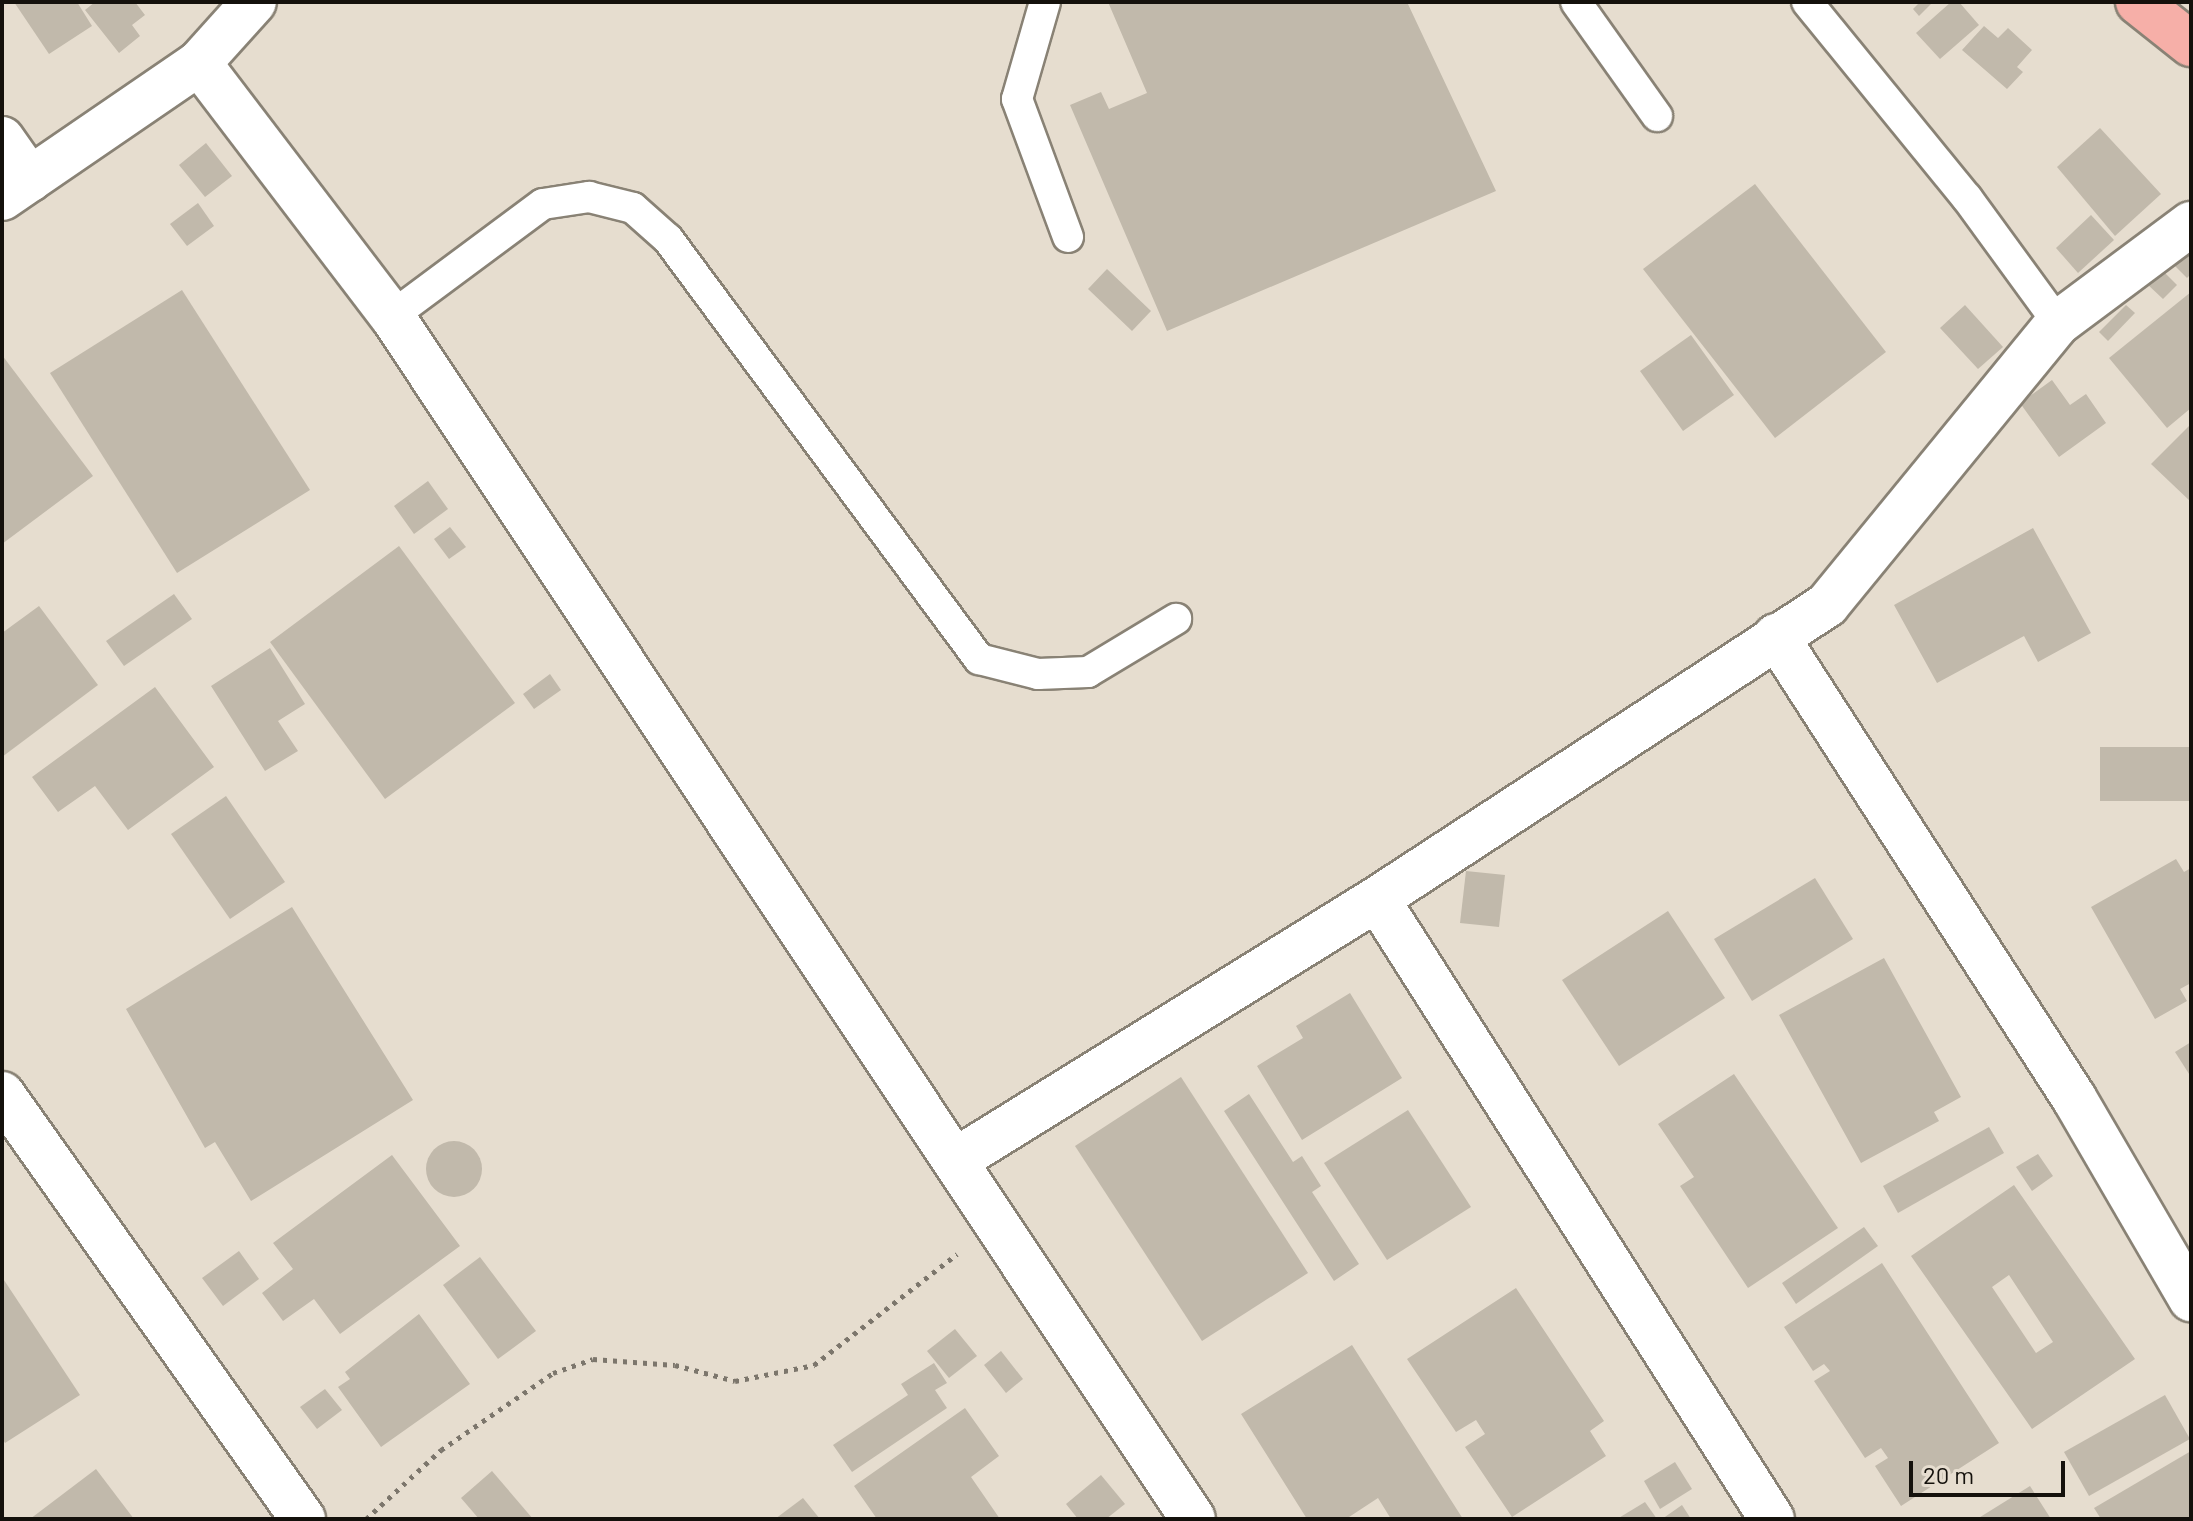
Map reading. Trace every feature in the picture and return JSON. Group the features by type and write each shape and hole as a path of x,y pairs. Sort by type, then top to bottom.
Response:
{"highway":[{"path":"2138,2 2191,44"}],"street":[{"path":"2,139 16,188 199,63 254,2"},
{"path":"199,63 392,316 1193,1519"},
{"path":"956,1160 1377,899 1827,605 2058,323 2191,224"},
{"path":"1776,636 2074,1098 2191,1299"},
{"path":"1377,899 1772,1519"},
{"path":"2,1094 303,1519"}],"lane":[{"path":"1045,2 1017,99 1068,237"},
{"path":"1576,2 1657,116"},
{"path":"1807,2 1967,198 2058,323"},
{"path":"392,316 543,204 589,197 633,208 668,239 979,659 1038,674 1088,672 1176,619"}],"path":[{"path":"366,1519 441,1450 553,1373 593,1359 675,1365 735,1381 814,1365 998,1222"}],"building":[{"path":"14,2 77,2 92,26 49,54"},
{"path":"95,2 135,2 145,15 132,25 140,36 119,53 85,10"},
{"path":"1108,2 1407,2 1496,191 1167,331 1070,105 1101,92 1109,109 1147,93"},
{"path":"1920,2 1933,2 1919,16 1913,9"},
{"path":"1951,2 1959,2 1979,25 1940,59 1916,33"},
{"path":"1984,26 1998,38 2008,28 2032,50 2017,67 2023,72 2007,89 1962,50"},
{"path":"2100,128 2161,194 2115,236 2057,167"},
{"path":"206,143 232,176 205,197 179,165"},
{"path":"1755,184 1886,352 1775,438 1643,269"},
{"path":"198,203 214,226 187,246 170,224"},
{"path":"2091,215 2114,240 2078,273 2056,248"},
{"path":"2191,237 2191,274 2187,278 2169,260"},
{"path":"1107,269 1151,311 1132,331 1088,289"},
{"path":"2161,269 2177,285 2163,299 2146,283"},
{"path":"182,290 310,490 177,573 50,373"},
{"path":"2191,292 2191,408 2167,428 2109,358"},
{"path":"1965,305 2003,347 1978,369 1940,328"},
{"path":"2126,305 2135,313 2108,341 2099,332"},
{"path":"1691,335 1734,395 1683,431 1640,371"},
{"path":"2,355 93,476 2,544"},
{"path":"2052,380 2070,405 2086,394 2106,423 2059,457 2020,403"},
{"path":"2191,424 2191,502 2151,464"},
{"path":"428,481 448,509 414,534 394,506"},
{"path":"450,527 466,547 449,559 434,539"},
{"path":"2033,528 2091,633 2038,662 2024,636 1937,683 1894,605"},
{"path":"399,546 515,703 385,799 270,642"},
{"path":"174,594 192,619 124,666 106,641"},
{"path":"39,606 98,685 2,757 2,633"},
{"path":"270,648 305,704 278,721 298,751 265,771 211,686"},
{"path":"550,674 561,690 534,709 523,694"},
{"path":"155,687 214,767 128,830 95,786 58,812 32,777"},
{"path":"2100,747 2191,747 2191,801 2100,801"},
{"path":"226,796 285,882 230,919 171,834"},
{"path":"2176,859 2184,872 2191,868 2191,983 2180,989 2187,1001 2155,1019 2091,907"},
{"path":"1466,871 1505,875 1499,927 1460,923"},
{"path":"1815,878 1853,939 1752,1001 1714,939"},
{"path":"292,907 413,1100 251,1201 215,1142 205,1148 126,1009"},
{"path":"1668,911 1725,998 1619,1066 1562,980"},
{"path":"1884,958 1961,1097 1934,1112 1939,1121 1861,1163 1779,1015"},
{"path":"1350,993 1402,1078 1302,1140 1257,1066 1303,1038 1296,1026"},
{"path":"2191,1042 2191,1077 2175,1052"},
{"path":"1734,1074 1838,1228 1748,1288 1680,1186 1694,1177 1658,1124"},
{"path":"1181,1077 1308,1273 1202,1341 1075,1146"},
{"path":"1249,1094 1293,1162 1302,1156 1321,1186 1312,1192 1359,1264 1334,1281 1224,1111"},
{"path":"1408,1110 1471,1207 1387,1260 1324,1163"},
{"path":"1989,1127 2004,1153 1898,1213 1883,1186"},
{"path":"454,1141 474,1149 482,1169 474,1189 454,1197 434,1189 426,1169 434,1149"},
{"path":"2038,1154 2053,1176 2032,1191 2016,1167"},
{"path":"392,1155 460,1246 340,1334 314,1299 283,1321 262,1293 293,1269 273,1243"},
{"path":"2014,1185 2135,1359 2032,1429 1911,1256","holes":["2009,1275 2053,1342 2036,1353 1992,1287"]},
{"path":"1864,1227 1878,1246 1796,1304 1782,1283"},
{"path":"239,1251 259,1279 223,1306 202,1278"},
{"path":"480,1257 536,1331 498,1359 443,1285"},
{"path":"1882,1263 1999,1443 1901,1506 1875,1466 1888,1458 1881,1448 1865,1458 1814,1381 1830,1371 1824,1364 1813,1371 1784,1327"},
{"path":"2,1277 80,1395 5,1443 2,1438"},
{"path":"1516,1288 1604,1421 1590,1431 1606,1456 1512,1517 1465,1447 1485,1434 1476,1420 1456,1432 1407,1359"},
{"path":"419,1314 470,1384 381,1447 338,1387 350,1379 345,1372"},
{"path":"955,1329 977,1356 949,1378 927,1351"},
{"path":"1352,1345 1463,1519 1391,1519 1378,1498 1346,1519 1307,1519 1241,1414"},
{"path":"1001,1351 1023,1379 1006,1393 984,1365"},
{"path":"934,1363 947,1383 935,1390 947,1408 852,1472 833,1445 908,1395 901,1384"},
{"path":"325,1389 342,1410 317,1429 300,1407"},
{"path":"2165,1395 2190,1439 2089,1496 2064,1452"},
{"path":"965,1408 999,1456 971,1477 1000,1519 877,1519 854,1486"},
{"path":"2191,1451 2191,1519 2101,1519 2094,1508"},
{"path":"1675,1462 1692,1489 1660,1509 1644,1481"},
{"path":"96,1469 134,1519 30,1519"},
{"path":"492,1471 533,1519 479,1519 461,1498"},
{"path":"1101,1475 1125,1504 1106,1519 1078,1519 1066,1504"},
{"path":"2030,1486 2051,1519 1977,1519"},
{"path":"803,1498 820,1519 775,1519"},
{"path":"1645,1502 1657,1519 1617,1519"},
{"path":"1682,1505 1691,1519 1662,1519"}]}
